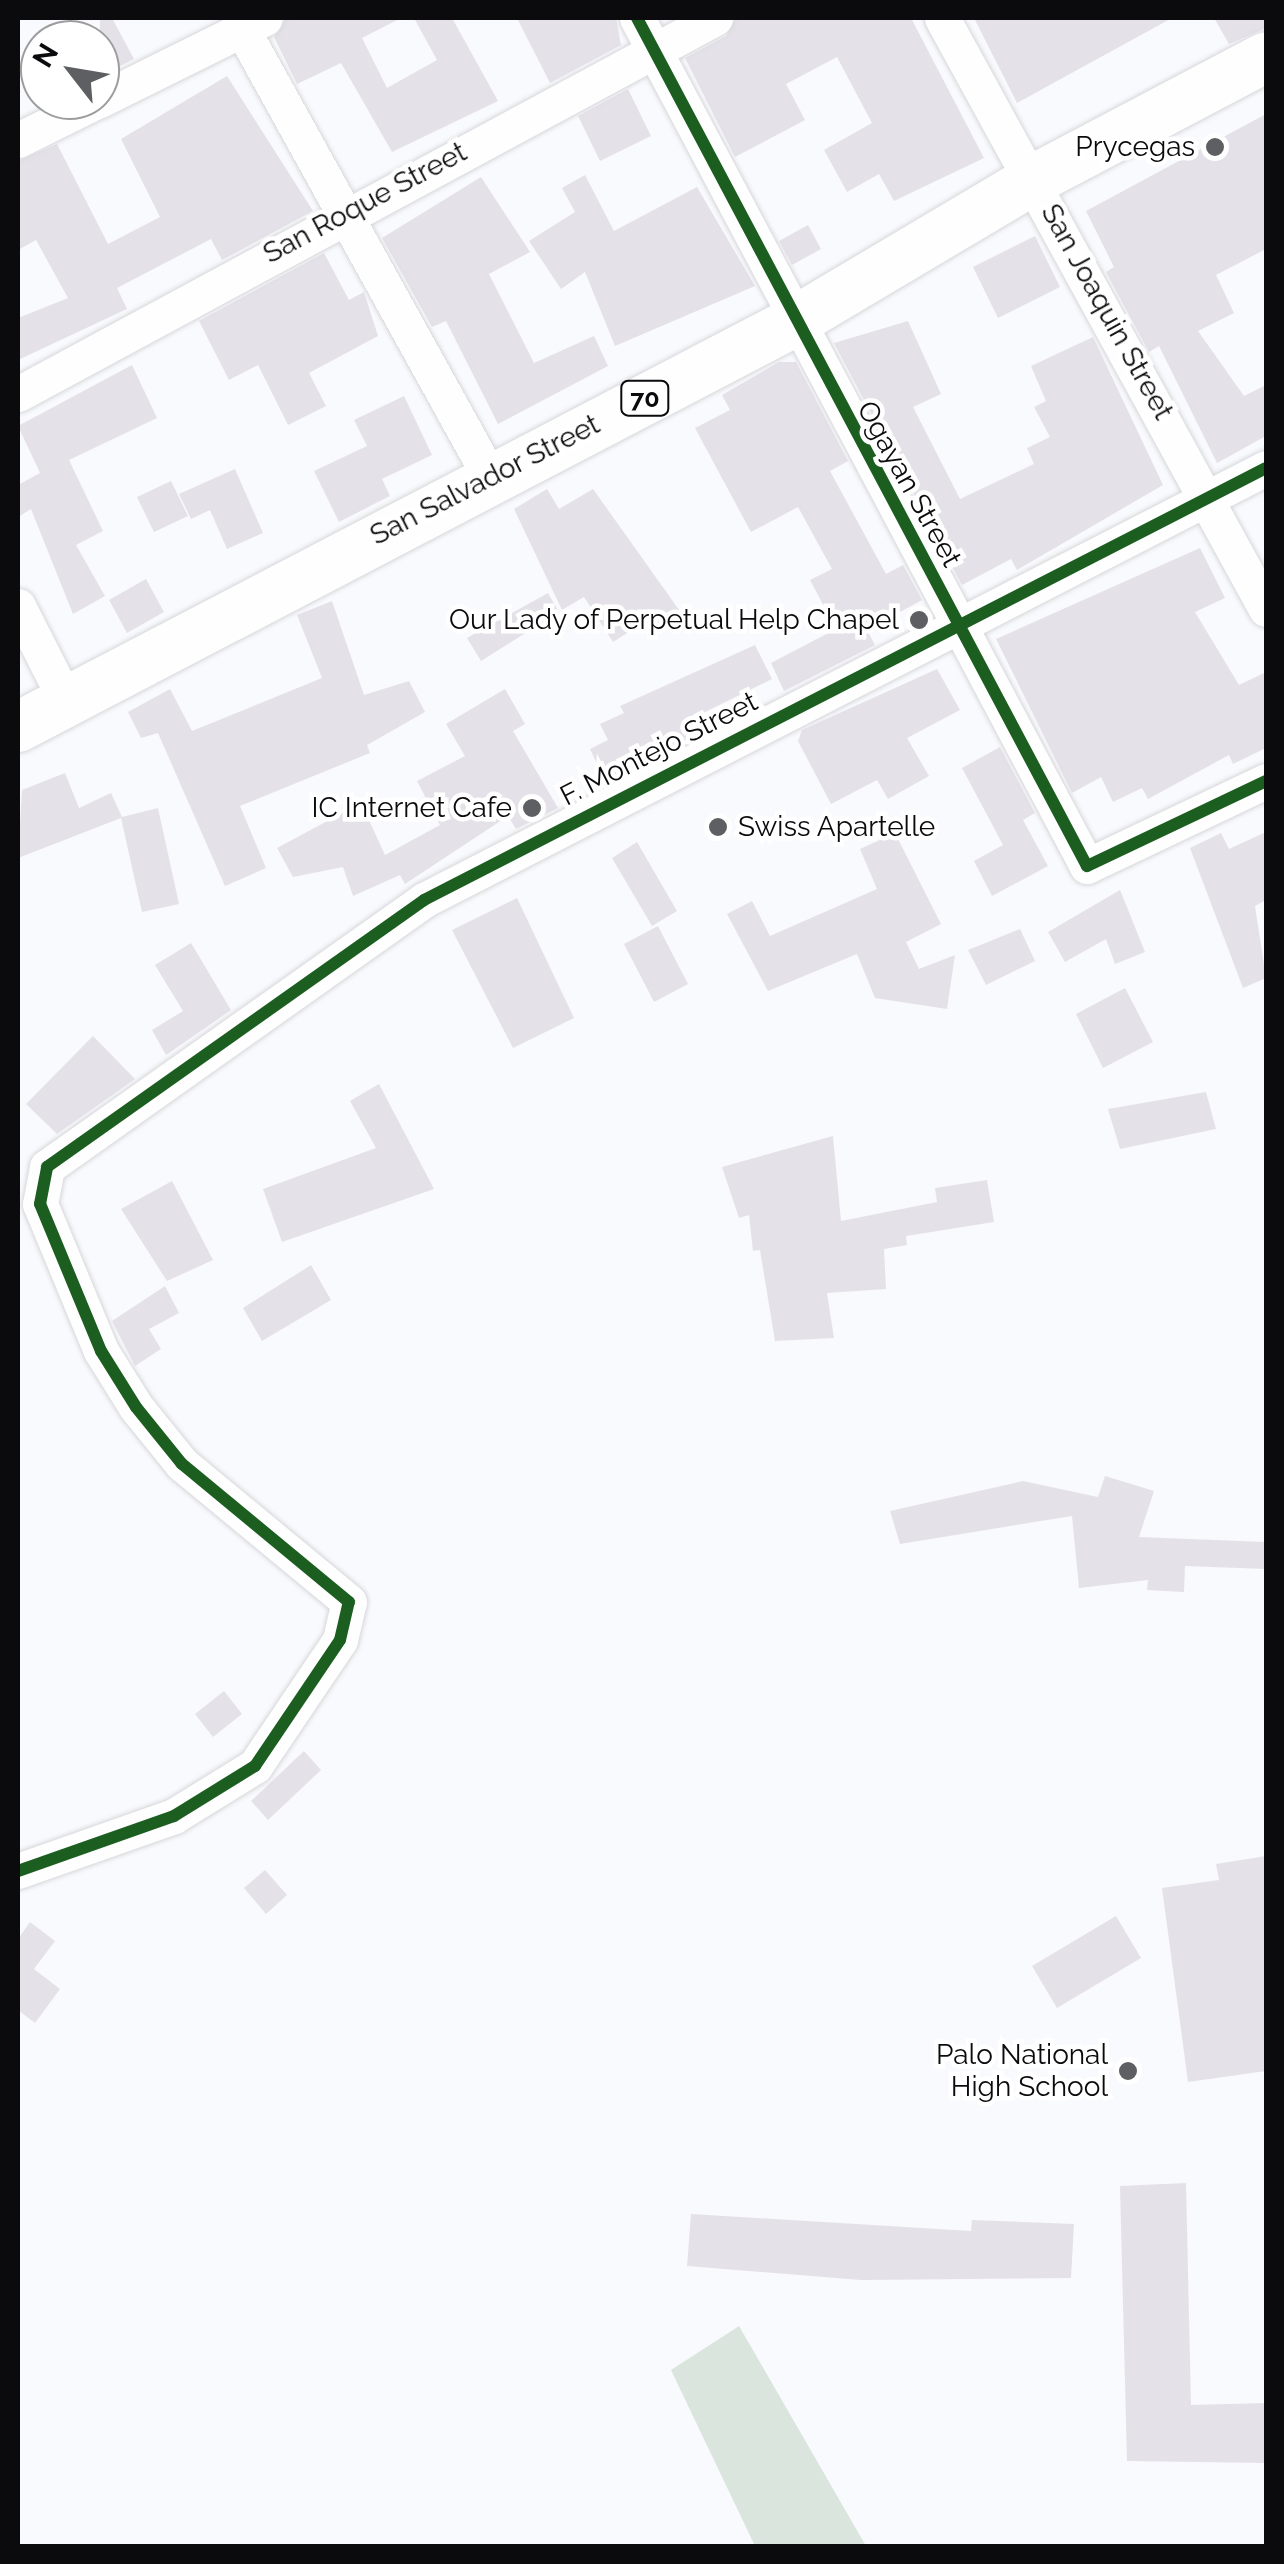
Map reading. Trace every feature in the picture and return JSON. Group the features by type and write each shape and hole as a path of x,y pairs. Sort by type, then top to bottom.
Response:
{"highway":[{"name":"San Salvador Street","path":"18,727 490,477 792,323 1035,178 1266,57"}],"street":[{"name":"Ogayan Street","path":"637,18 792,323 1087,866 1266,781"},
{"name":"San Roque Street","path":"18,394 345,212 715,18"},
{"name":"San Joaquin Street","path":"942,18 1035,178 1266,609"},
{"path":"120,90 254,24 345,212 490,477"},
{"path":"18,140 59,120"},
{"name":"F. Montejo Street","path":"18,1871 174,1816 255,1766 340,1640 348,1602 182,1464 100,1351 40,1204 47,1167 108,1127 194,1055 424,900 1266,468"},
{"path":"18,606 66,699"}],"shaded area":[{"path":"739,2326 866,2546 755,2546 671,2370"}],"building":[{"path":"286,18 401,18 362,38 387,88 437,60 414,18 452,18 498,101 392,152 341,63 297,84 274,37"},
{"path":"517,18 616,18 621,45 550,83"},
{"path":"736,18 911,18 984,158 894,201 879,174 847,192 824,150 872,123 837,57 786,84 805,120 735,157 685,58 726,36"},
{"path":"974,18 1172,18 1017,103"},
{"path":"1214,18 1266,18 1266,28 1229,44"},
{"path":"120,33 134,59 120,66"},
{"path":"227,76 313,211 222,260 211,239 117,288 127,309 18,360 18,318 68,298 36,240 18,250 18,161 57,144 108,244 160,217 121,139"},
{"path":"628,89 651,136 600,161 578,116"},
{"path":"1266,114 1266,249 1216,275 1234,313 1198,331 1244,396 1266,385 1266,436 1217,463 1159,346 1149,352 1106,272 1114,267 1086,211"},
{"path":"585,175 614,231 697,187 755,286 615,346 585,272 561,289 529,241 575,212 562,188"},
{"path":"481,177 530,252 489,274 534,363 594,336 608,366 498,424 446,321 432,327 382,238"},
{"path":"808,225 821,249 792,265 779,241"},
{"path":"1035,236 1060,287 998,318 973,267"},
{"path":"324,253 349,300 364,292 378,336 309,373 326,406 288,425 258,365 229,380 199,321"},
{"path":"908,321 941,394 913,407 960,499 1034,464 1027,448 1050,437 1034,407 1046,401 1031,366 1093,337 1163,485 1017,570 1011,559 962,585 834,343"},
{"path":"779,362 796,362 848,461 830,471 886,574 903,565 922,600 867,630 875,645 784,691 771,663 836,629 810,580 832,569 798,507 751,532 695,428 730,410 722,395"},
{"path":"132,365 157,418 69,460 103,531 76,545 105,596 73,614 31,509 18,517 18,485 40,473 18,426"},
{"path":"404,396 432,455 382,479 390,496 339,522 314,471 367,446 354,420"},
{"path":"235,469 263,533 227,549 210,510 191,519 179,494"},
{"path":"171,481 188,516 154,532 137,497"},
{"path":"547,489 559,509 593,489 682,614 656,630 649,619 613,642 584,597 562,610 514,509"},
{"path":"1200,548 1225,598 1195,612 1239,685 1266,672 1266,748 1233,764 1229,755 1148,799 1142,788 1113,802 1101,777 1072,793 996,639"},
{"path":"146,579 164,612 127,633 109,600"},
{"path":"548,593 559,612 481,661 467,638"},
{"path":"332,601 364,695 409,681 425,712 367,745 370,753 240,806 266,868 225,886 158,733 141,738 128,712 170,689 192,731 322,678 297,615"},
{"path":"755,645 772,679 703,713 709,725 671,750 604,779 590,749 608,740 600,724 624,713 620,706"},
{"path":"937,669 960,710 907,738 929,776 888,799 877,780 831,804 798,741 802,730"},
{"path":"505,689 525,724 513,731 558,808 516,829 508,816 405,884 400,875 353,896 343,867 293,877 277,848 361,803 385,855 440,825 417,781 465,756 446,724"},
{"path":"1000,747 1035,813 1023,820 1048,866 992,896 974,861 1003,845 962,768"},
{"path":"65,773 79,808 111,793 122,817 158,808 179,904 142,912 121,818 18,858 22,790"},
{"path":"1266,832 1266,900 1255,906 1266,978 1243,988 1190,848 1221,833 1229,849"},
{"path":"895,833 941,924 906,942 919,969 955,955 947,1009 875,998 857,954 768,991 727,914 752,901 770,936 877,889 860,849"},
{"path":"637,842 677,911 652,926 612,858"},
{"path":"1120,890 1145,952 1115,964 1106,939 1065,962 1048,932"},
{"path":"517,898 574,1018 513,1048 452,930"},
{"path":"658,926 688,984 654,1002 624,944"},
{"path":"1020,929 1035,961 986,985 968,950"},
{"path":"191,943 231,1010 166,1055 152,1030 183,1011 155,965"},
{"path":"1125,988 1153,1042 1103,1068 1076,1014"},
{"path":"93,1036 135,1079 57,1134 26,1104"},
{"path":"379,1084 434,1189 282,1242 263,1189 376,1148 350,1101"},
{"path":"1206,1092 1216,1129 1120,1149 1108,1109"},
{"path":"833,1136 841,1221 937,1202 935,1188 987,1180 994,1222 906,1236 907,1245 884,1249 886,1289 827,1293 834,1338 775,1341 760,1250 753,1251 749,1215 739,1218 722,1167"},
{"path":"172,1181 213,1260 167,1281 121,1209"},
{"path":"311,1265 331,1300 262,1341 243,1308"},
{"path":"165,1286 179,1313 149,1329 161,1349 135,1366 112,1321"},
{"path":"1105,1476 1154,1491 1139,1537 1266,1542 1266,1569 1185,1566 1184,1592 1147,1590 1148,1580 1079,1588 1072,1516 900,1544 890,1511 1023,1481 1098,1497"},
{"path":"224,1691 242,1714 213,1737 195,1714"},
{"path":"304,1751 321,1770 268,1820 251,1801"},
{"path":"1266,1856 1266,2071 1188,2082 1162,1888 1219,1880 1216,1864"},
{"path":"265,1870 287,1895 266,1914 244,1888"},
{"path":"1116,1916 1141,1958 1057,2008 1032,1966"},
{"path":"30,1922 55,1941 34,1969 60,1989 35,2023 18,2010 18,1939"},
{"path":"1186,2183 1191,2405 1266,2403 1266,2463 1127,2461 1120,2186"},
{"path":"691,2214 971,2231 972,2220 1074,2224 1071,2278 861,2280 687,2266"}],"cycle path":[{"path":"637,18 1087,866 1266,781"},
{"path":"18,1871 174,1816 255,1766 340,1640 349,1602 182,1464 136,1407 101,1351 40,1204 47,1167 424,900 1266,468"}],"place":[{"name":"Prycegas","path":"1215,147"},
{"name":"Our Lady of Perpetual Help Chapel","path":"919,620"},
{"name":"IC Internet Cafe","path":"532,808"},
{"name":"Swiss Apartelle","path":"718,827"},
{"name":"Palo National High School","path":"1128,2071"}]}
